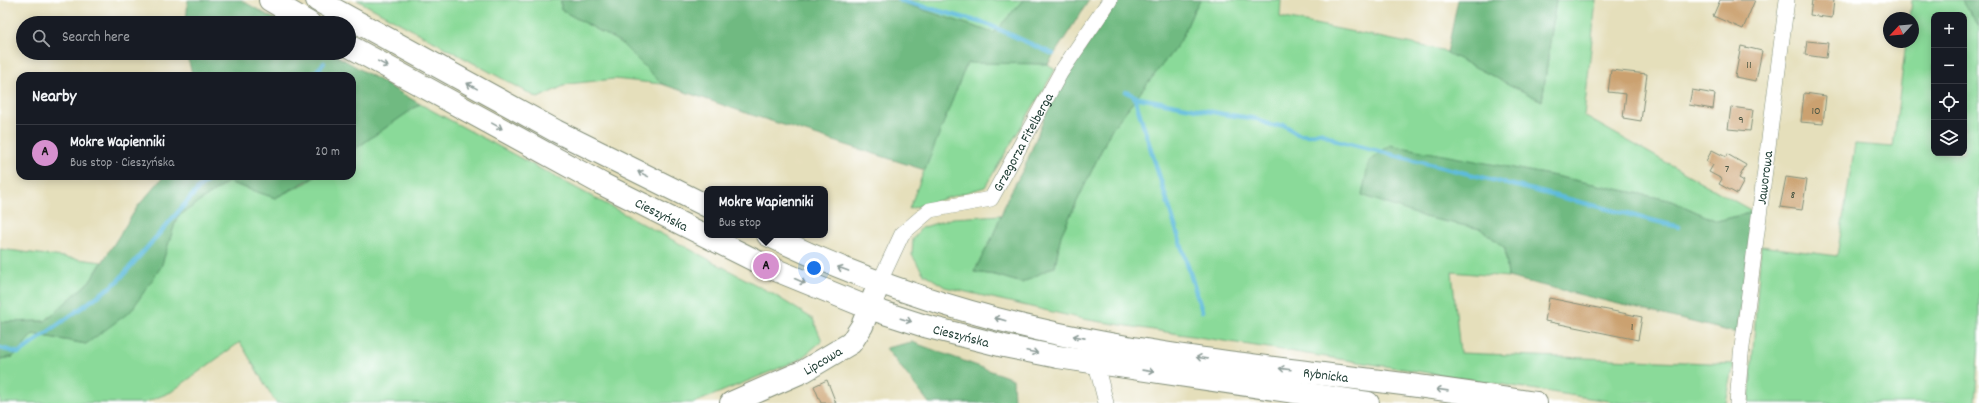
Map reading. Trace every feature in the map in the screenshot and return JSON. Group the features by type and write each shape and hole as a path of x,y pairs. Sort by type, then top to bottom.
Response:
{"main road":[{"path":"270,0 297,16"},
{"name":"Cieszyńska","path":"317,0 346,16"},
{"name":"Cieszyńska","path":"356,21 556,131 704,205"},
{"name":"Cieszyńska","path":"356,50 609,188 704,235"},
{"name":"Cieszyńska","path":"710,238 766,266 869,308 925,326 1004,346 1103,364"},
{"name":"Cieszyńska","path":"774,238 824,261 942,302 1037,329 1117,344"},
{"name":"Lipcowa","path":"731,403 804,371 851,343 862,326 880,281"},
{"name":"Rybnicka","path":"1117,344 1240,364 1536,403"},
{"name":"Rybnicka","path":"1103,364 1368,403"}],"street":[{"name":"Grzegorza Fitelberga","path":"880,281 902,234 930,210 991,198 1061,72 1110,0"},
{"name":"Jaworowa","path":"1737,403 1741,355 1787,0"},
{"path":"1103,364 1106,403"}],"green space":[{"path":"188,0 241,0 269,16 187,16"},
{"path":"357,0 561,0 561,10 620,42 662,84 614,79 568,84 538,98"},
{"path":"561,0 893,0 994,33 1023,0 1089,0 1048,64 967,63 925,170 749,114 662,84 620,42 561,10"},
{"path":"893,0 1023,0 994,33"},
{"path":"1119,0 1201,0 1194,10 1180,42 1111,130 1061,235 1055,266 1022,283 995,275 974,272 992,238 1008,197 1025,166 1055,91"},
{"path":"1201,0 1281,0 1280,17 1442,50 1542,101 1556,0 1596,0 1584,116 1754,212 1717,221 1669,200 1555,176 1390,146 1424,217 1481,229 1505,248 1508,277 1452,272 1460,353 1734,364 1726,403 1621,403 1083,319 945,287 923,273 912,255 913,239 921,228 953,218 1001,215 992,238 974,272 995,275 1022,283 1055,266 1061,235 1111,130 1180,42 1194,10"},
{"path":"1458,0 1556,0 1542,101 1447,53"},
{"path":"1912,0 1962,0 1979,26 1979,341 1975,403 1749,403 1761,246 1837,256 1855,144 1893,147 1905,48 1919,48 1919,12 1911,12"},
{"path":"1962,0 1979,0 1979,26"},
{"path":"188,60 344,60 420,104 356,148 356,72 192,72"},
{"path":"967,62 1048,64 1055,70 985,187 909,209"},
{"path":"420,104 773,294 813,319 822,341 799,360 694,403 276,403 240,342 171,392 144,403 0,403 0,359 13,357 33,334 86,344 161,267 177,217 228,182 275,198 310,180 356,180 356,148"},
{"path":"1390,145 1555,176 1669,200 1717,221 1754,212 1737,333 1508,277 1505,248 1481,229 1424,217 1362,195 1369,161"},
{"path":"161,180 309,180 275,198 228,182 177,217 161,267 131,311 86,344 33,334 13,357 0,359 0,322 45,321 91,280 138,206"},
{"path":"0,249 102,262 91,280 45,321 0,322"},
{"path":"912,342 1013,379 1014,403 929,403 886,348"}],"building":[{"path":"1720,0 1755,0 1743,29 1713,16"},
{"path":"1812,0 1834,0 1832,18 1810,15"},
{"path":"1807,41 1828,43 1826,58 1805,55"},
{"path":"1741,46 1762,51 1756,81 1735,77"},
{"path":"1611,70 1647,74 1641,121 1623,118 1626,94 1608,92"},
{"path":"1692,90 1715,94 1713,109 1689,105"},
{"path":"1804,93 1826,96 1823,124 1801,122"},
{"path":"1731,107 1753,110 1750,131 1728,129"},
{"path":"1712,150 1726,157 1727,154 1746,165 1739,178 1744,181 1737,194 1719,184 1722,179 1709,172 1713,165 1706,161"},
{"path":"1786,177 1807,180 1802,210 1780,207"},
{"path":"1549,298 1642,317 1638,340 1545,321"},
{"path":"827,380 836,403 821,403 814,386"}],"waterway":[{"path":"899,0 987,24 1053,54"},
{"path":"316,72 324,63"},
{"path":"1126,92 1139,98 1257,119 1272,126 1284,125 1298,134 1310,135 1320,132 1338,141 1679,227"},
{"path":"1134,96 1202,311"},
{"path":"0,348 19,353 117,282 199,188 208,180"}],"place":[{"name":"Mokre Wapienniki","path":"766,266"}]}
